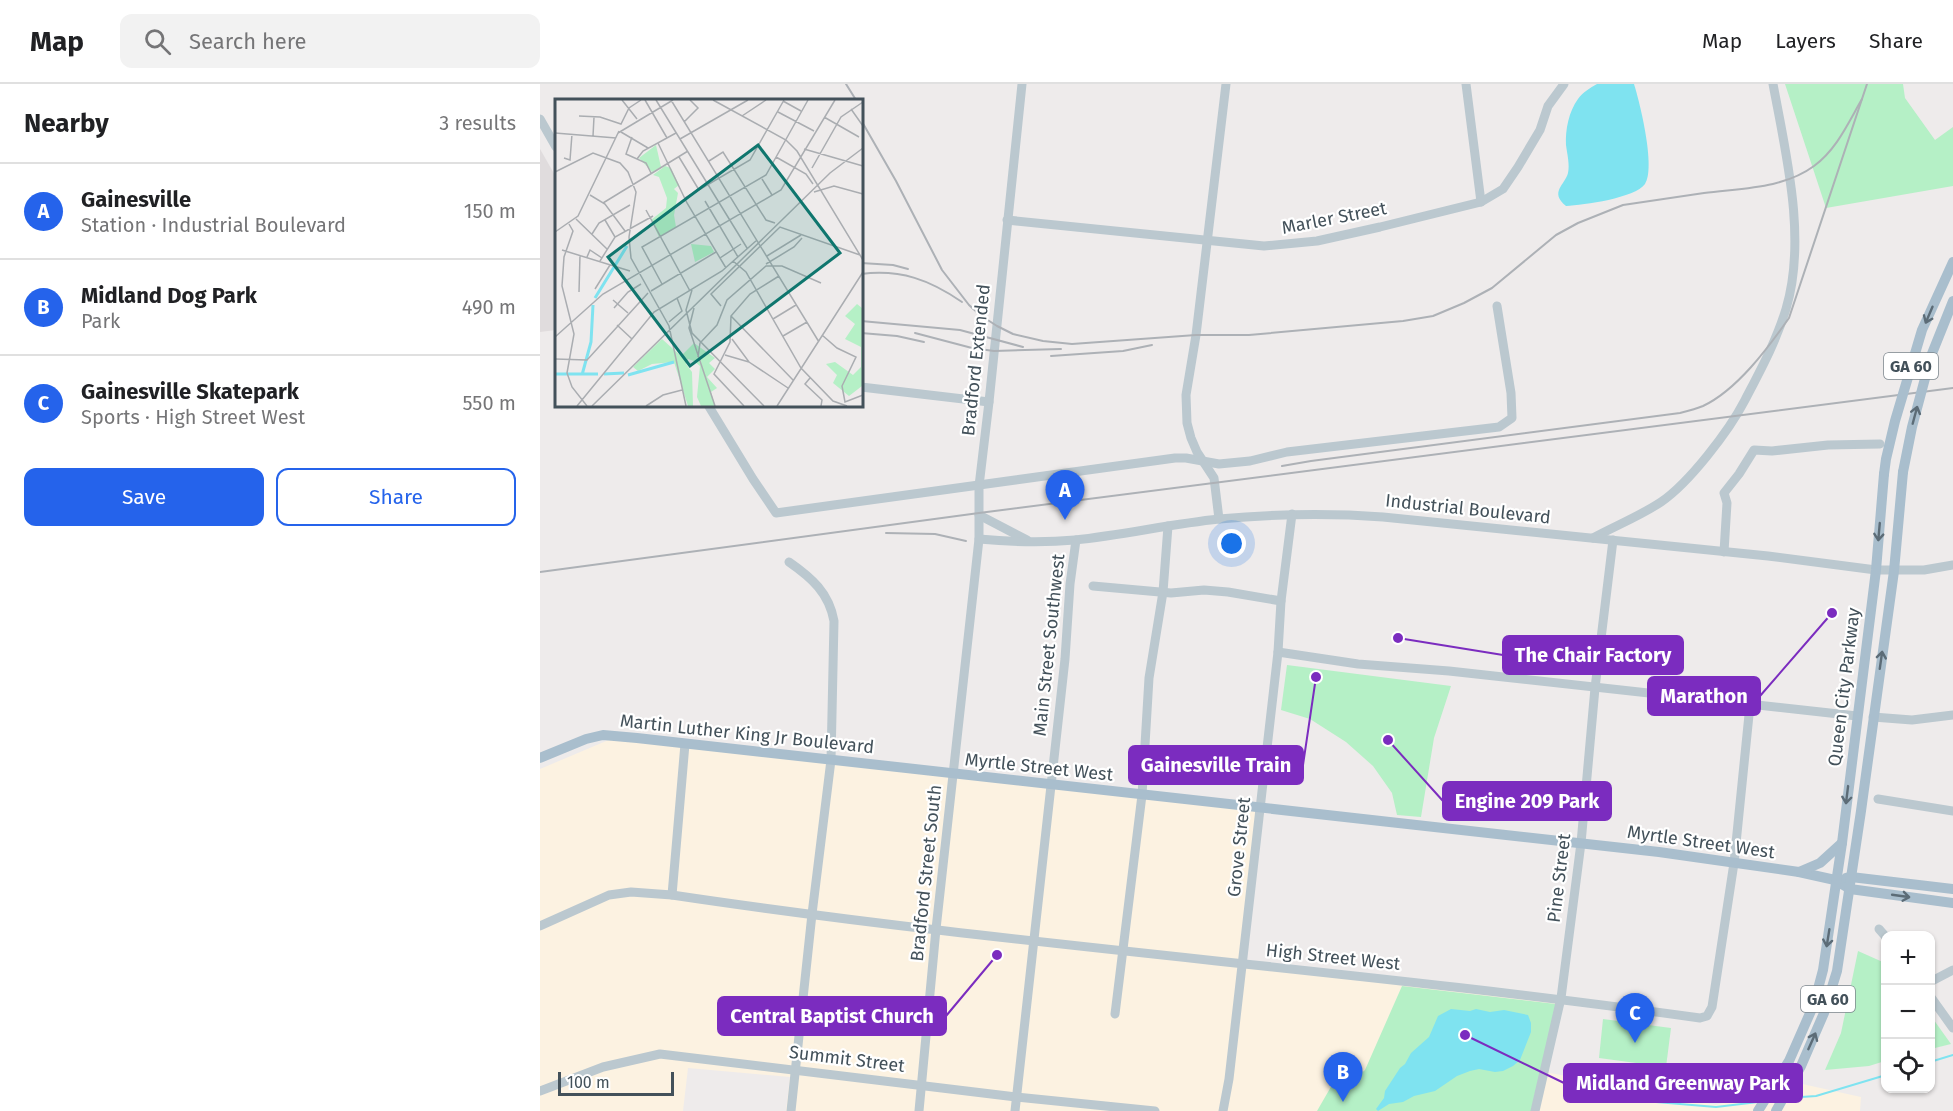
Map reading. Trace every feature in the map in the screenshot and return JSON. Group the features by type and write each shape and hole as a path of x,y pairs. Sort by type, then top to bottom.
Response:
{"main road":[{"name":"Queen City Parkway","path":"1758,1111 1789,1061 1814,1004 1823,969 1842,843 1886,459 1894,421 1922,330 1953,262"},
{"name":"Queen City Parkway","path":"1776,1111 1801,1066 1824,1013 1837,971 1894,571 1903,472 1912,427 1931,356 1953,301"},
{"path":"1857,716 1873,717"},
{"name":"Martin Luther King Jr Boulevard","path":"540,758 586,739 603,735 953,774"},
{"name":"Myrtle Street West","path":"953,774 1659,852 1799,872 1835,880"},
{"path":"1799,872 1820,863 1842,843"},
{"path":"1835,880 1851,877 1953,889"},
{"path":"1835,880 1850,889 1953,903"}],"street":[{"name":"Bradford Extended","path":"968,639 979,539 979,486 1022,84"},
{"path":"1219,519 1214,478 1197,452 1187,423 1186,395 1196,335 1226,84"},
{"path":"1466,84 1481,202"},
{"name":"Marler Street","path":"1007,220 1206,242 1264,246 1317,242 1481,202 1503,189 1540,130 1548,106 1564,84"},
{"path":"1592,538 1662,501 1682,483 1736,416 1778,334 1787,307 1792,274 1794,232 1791,180 1773,84"},
{"path":"540,119 555,145"},
{"path":"709,406 776,513 1175,459 1186,458 1218,464 1250,461 1287,452 1499,427 1512,418 1511,393 1497,306"},
{"path":"862,387 989,402"},
{"path":"1724,552 1727,503 1724,493 1754,450 1772,452 1828,445 1880,444"},
{"name":"Grove Street","path":"1223,1111 1243,964 1292,514"},
{"name":"Industrial Boulevard","path":"979,539 1032,542 1076,540 1219,519 1331,514 1613,540 1875,570 1924,570 1953,565"},
{"path":"979,515 1032,542"},
{"path":"1115,1014 1142,795 1149,678 1163,592 1168,526"},
{"name":"Main Street Southwest","path":"1015,1111 1076,540"},
{"name":"Pine Street","path":"1535,1111 1561,998 1581,843 1595,688 1613,540"},
{"path":"789,562 810,577 822,590 832,615 831,760 791,1111"},
{"path":"1093,586 1163,592 1204,590 1281,601"},
{"name":"Bradford Street South","path":"919,1111 936,929 968,639"},
{"path":"1278,652 1358,664 1449,671 1857,716"},
{"path":"1734,863 1750,705"},
{"path":"1873,717 1912,720 1953,715"},
{"path":"672,895 685,744"},
{"path":"1878,799 1953,811"},
{"name":"High Street West","path":"540,926 609,896 631,892 672,895 936,929 1561,998 1700,1018 1707,1016 1712,1007 1734,863"},
{"path":"1935,979 1953,970"},
{"path":"1935,1003 1953,1028"},
{"name":"Summit Street","path":"540,1091 603,1066 660,1054 1102,1108 1155,1111"}],"shaded area":[{"path":"540,149 555,175 555,330 540,332"},
{"path":"618,736 1264,812 1243,964 1561,998 1545,1072 1716,1105 1789,1081 1861,1097 1860,1111 786,1111 790,1077 688,1068 683,1111 540,1111 540,769"}],"green space":[{"path":"1785,84 1903,84 1905,98 1935,140 1953,127 1953,186 1826,208"},
{"path":"1287,665 1451,686 1434,738 1421,817 1397,815 1392,793 1373,766 1346,742 1310,719 1281,710"},
{"path":"1858,951 1881,961 1881,1062 1869,1066 1825,1070 1841,1033"},
{"path":"1402,986 1556,1004 1531,1111 1317,1111 1332,1085 1354,1078 1365,1070"},
{"path":"1603,1019 1671,1028 1666,1067 1599,1058"},
{"path":"1935,1022 1951,1044 1935,1048"}],"water":[{"path":"1597,84 1634,84 1646,135 1648,176 1645,184 1631,193 1596,202 1566,206 1558,193 1569,170 1566,145 1568,121 1578,99"},
{"path":"1451,1009 1470,1011 1476,1009 1490,1012 1504,1010 1528,1015 1531,1032 1520,1060 1503,1071 1479,1069 1470,1071 1457,1076 1435,1091 1414,1096 1403,1102 1389,1104 1378,1111 1376,1109 1384,1098 1385,1091 1400,1068 1411,1053 1429,1037 1438,1016"}],"waterway":[{"path":"1935,1060 1953,1055"},
{"path":"1787,1098 1816,1096 1881,1076"},
{"path":"1656,1102 1716,1107 1758,1102"}],"railway":[{"path":"846,84 855,99"},
{"path":"1282,466 1680,413 1716,399 1751,367 1789,318 1867,84"},
{"path":"862,122 942,270 969,305 980,315 1013,334 1043,341 1072,344 1196,335 1249,335 1403,321 1433,316 1492,288 1556,235 1578,223 1623,205 1761,186 1802,174 1829,152 1862,99"},
{"path":"862,263 893,265 908,269"},
{"path":"862,274 889,273 914,278 927,282 962,302"},
{"path":"862,321 960,330 1023,347"},
{"path":"862,333 897,336 924,342"},
{"path":"915,333 972,348 994,351 1061,349"},
{"path":"1051,356 1123,351 1152,345"},
{"path":"540,572 979,513 1953,388"},
{"path":"886,533 935,534 966,541"}],"place":[{"name":"Gainesville","path":"1065,520"},
{"name":"Marathon","path":"1832,613"},
{"name":"The Chair Factory","path":"1398,638"},
{"name":"Gainesville Train","path":"1316,677"},
{"name":"Engine 209 Park","path":"1388,740"},
{"name":"Central Baptist Church","path":"997,955"},
{"name":"Midland Greenway Park","path":"1465,1035"},
{"name":"Gainesville Skatepark","path":"1635,1043"},
{"name":"Midland Dog Park","path":"1343,1102"}]}
